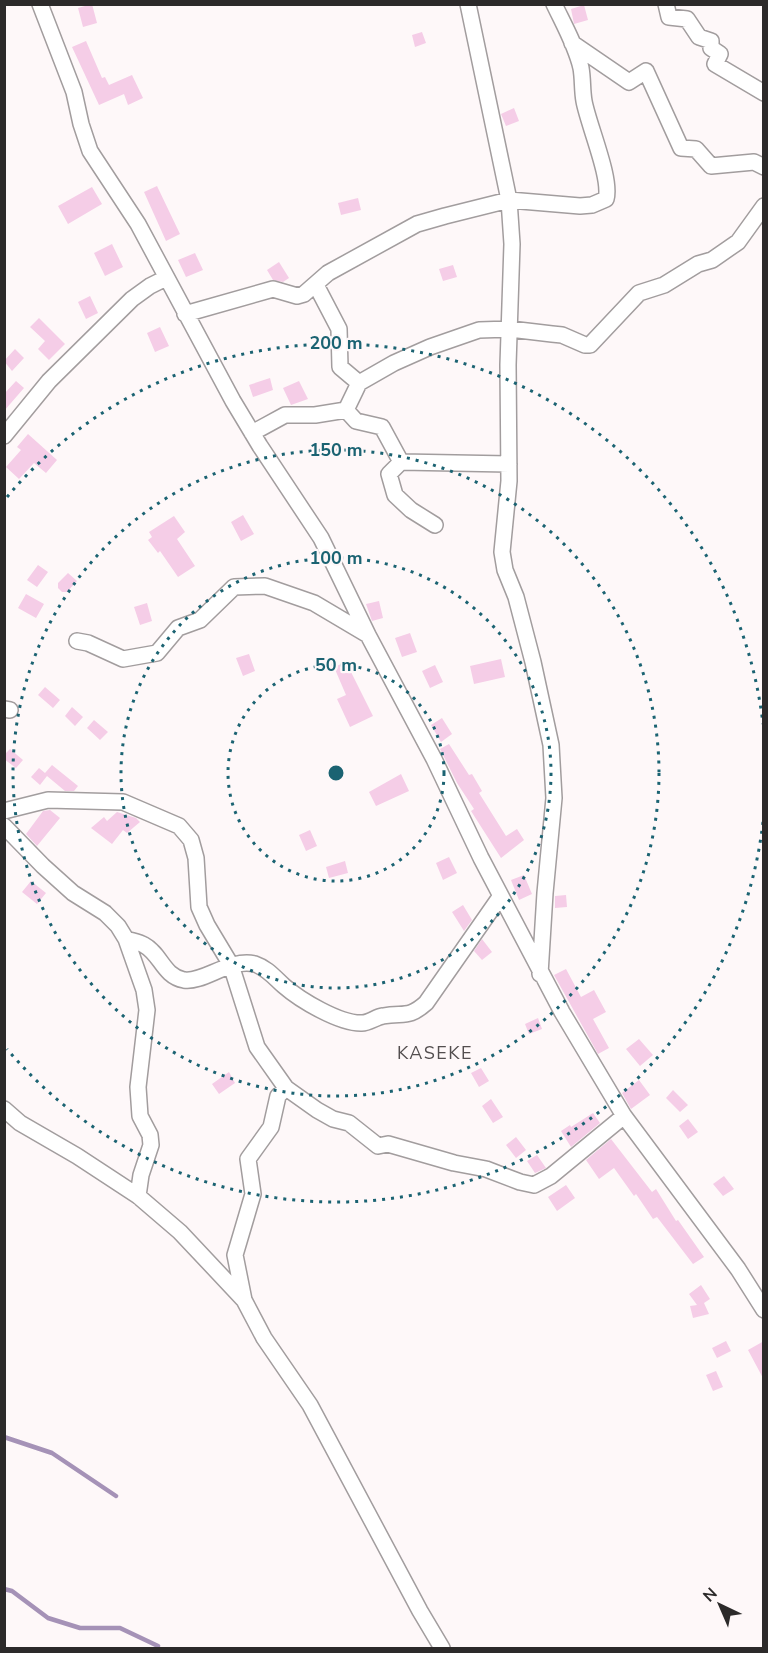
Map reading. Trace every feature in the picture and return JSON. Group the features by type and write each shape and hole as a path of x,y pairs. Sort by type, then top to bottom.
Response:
{"street":[{"path":"40,4 74,92 90,151 138,224 252,434 321,538 540,974 624,1116 738,1269 764,1310"},
{"path":"468,4 509,200 512,244 508,364 509,464 502,552 533,662 551,745 555,798 545,893 540,974"},
{"path":"185,314 273,289 297,296 304,294 328,273 417,224 509,200 580,206 592,205 606,199 608,193 584,100 581,69 554,4"},
{"path":"666,4 669,17 687,19 699,37 711,41 711,48 720,54 715,64 764,93"},
{"path":"572,43 629,82 646,71 681,148 696,149 711,166 754,162 764,167"},
{"path":"346,410 359,383 394,363 430,347 479,330 510,329 562,335 590,345 639,294 664,285 698,264 712,260 738,242 764,206"},
{"path":"4,436 49,381 132,299 166,278"},
{"path":"316,285 339,329 340,367 359,383"},
{"path":"252,434 285,415 315,415 346,410"},
{"path":"346,410 356,421 382,427 401,462"},
{"path":"435,525 411,510 395,495 389,474 401,462 509,464"},
{"path":"77,641 88,643 123,659 157,653 178,628 200,620 234,587 265,586 314,603 368,635"},
{"path":"4,811 48,800 123,801 179,826 191,840 196,858 200,907 207,925 231,965 257,1047 286,1088 316,1110 333,1119 349,1123 378,1146 388,1144 454,1163 486,1169 534,1185 550,1176 624,1116"},
{"path":"4,826 74,893 105,913 118,926 126,939 144,990 147,1010 138,1088 140,1116 150,1136 151,1145 141,1175 138,1196"},
{"path":"126,939 144,945 160,960 167,972 182,980 193,980 231,965 255,964 271,973 285,987 316,1009 354,1022 364,1023 385,1016 414,1014 426,1003 500,897"},
{"path":"244,1300 235,1256 253,1194 248,1159 271,1127 278,1096 286,1088"},
{"path":"4,1109 20,1123 77,1156 138,1196 180,1232 244,1300 264,1338 310,1405 442,1648"}],"building":[{"path":"92,4 97,23 83,27 78,8"},
{"path":"584,5 588,20 574,24 571,9"},
{"path":"422,32 426,43 415,47 412,35"},
{"path":"86,41 102,78 105,77 109,85 132,75 143,98 128,105 124,94 99,105 72,47"},
{"path":"514,108 519,121 506,126 501,114"},
{"path":"157,186 180,234 166,241 144,192"},
{"path":"92,187 102,204 68,224 58,206"},
{"path":"358,198 361,210 341,215 338,203"},
{"path":"112,244 123,267 105,276 94,253"},
{"path":"195,253 203,270 186,277 178,260"},
{"path":"279,262 289,278 283,282 273,280 267,270"},
{"path":"453,265 457,277 443,281 439,269"},
{"path":"90,296 98,313 86,319 78,302"},
{"path":"39,318 65,344 49,360 38,349 45,341 30,327"},
{"path":"160,327 169,346 155,352 147,333"},
{"path":"15,349 24,358 12,371 4,361"},
{"path":"270,378 273,390 253,397 249,385"},
{"path":"16,381 24,388 4,411 4,394"},
{"path":"299,381 308,399 291,405 283,388"},
{"path":"28,434 57,460 46,473 34,463 19,479 6,467 21,450 17,447"},
{"path":"243,515 254,534 241,541 231,522"},
{"path":"174,516 185,532 177,539 195,566 178,577 160,551 158,553 148,540 152,537 149,532"},
{"path":"38,565 48,572 37,587 27,580"},
{"path":"68,573 77,581 67,592 62,592 58,588 58,583"},
{"path":"26,594 44,604 36,618 18,608"},
{"path":"379,601 383,618 372,621 366,604"},
{"path":"147,603 152,621 140,625 134,607"},
{"path":"410,633 417,652 402,657 395,638"},
{"path":"249,654 255,671 243,676 236,658"},
{"path":"501,659 505,677 474,684 470,666"},
{"path":"346,662 373,716 350,727 337,699 346,695 334,667"},
{"path":"435,665 443,682 430,688 422,671"},
{"path":"45,687 60,700 53,708 38,695"},
{"path":"72,707 83,717 75,726 65,716"},
{"path":"442,718 452,734 441,742 431,725"},
{"path":"94,720 108,732 100,740 87,728"},
{"path":"449,744 469,775 472,774 482,791 479,793 506,836 517,829 524,840 501,858 471,811 474,809 457,783 440,749"},
{"path":"10,749 23,760 16,768 4,759 4,755"},
{"path":"52,765 78,786 74,791 65,791 47,776 40,785 31,777 39,768 45,773"},
{"path":"401,774 409,791 376,806 369,792"},
{"path":"50,810 60,818 37,846 26,834 43,811"},
{"path":"117,812 136,818 140,822 127,833 123,830 112,844 91,828 104,817 107,821"},
{"path":"310,830 317,846 306,851 299,835"},
{"path":"449,857 457,873 443,880 436,863"},
{"path":"345,861 348,873 329,878 326,867"},
{"path":"524,875 532,894 519,900 511,880"},
{"path":"31,881 46,893 37,904 22,892"},
{"path":"566,895 567,907 555,908 555,896"},
{"path":"463,905 472,920 464,931 452,912"},
{"path":"482,939 492,952 482,960 474,951"},
{"path":"566,969 581,997 594,990 606,1012 593,1019 609,1048 598,1054 554,975"},
{"path":"538,1018 542,1029 529,1034 525,1024"},
{"path":"639,1039 653,1055 640,1066 626,1049"},
{"path":"481,1068 489,1081 479,1087 471,1073"},
{"path":"229,1072 235,1083 219,1094 212,1084"},
{"path":"639,1080 650,1095 631,1109 622,1093"},
{"path":"673,1090 688,1105 680,1112 666,1098"},
{"path":"491,1099 503,1117 493,1123 482,1106"},
{"path":"593,1113 600,1123 571,1147 561,1131"},
{"path":"688,1119 698,1132 688,1139 679,1126"},
{"path":"516,1137 526,1150 516,1158 506,1145"},
{"path":"611,1139 652,1192 656,1189 676,1221 678,1220 704,1257 693,1264 657,1217 653,1219 636,1194 634,1196 614,1168 599,1179 586,1160"},
{"path":"537,1155 546,1168 535,1173 527,1161"},
{"path":"724,1176 734,1189 723,1196 713,1184"},
{"path":"566,1185 575,1198 557,1211 548,1197"},
{"path":"701,1285 710,1299 704,1303 709,1314 693,1318 690,1306 697,1305 689,1294"},
{"path":"726,1341 731,1351 717,1358 712,1348"},
{"path":"764,1341 764,1380 748,1350"},
{"path":"716,1371 723,1387 713,1391 706,1375"}],"waterway":[{"path":"4,1437 52,1453 116,1496"},
{"path":"4,1589 12,1591 48,1618 80,1628 120,1628 158,1646"}],"district":[{"name":"KASEKE","path":"435,1053"}]}
